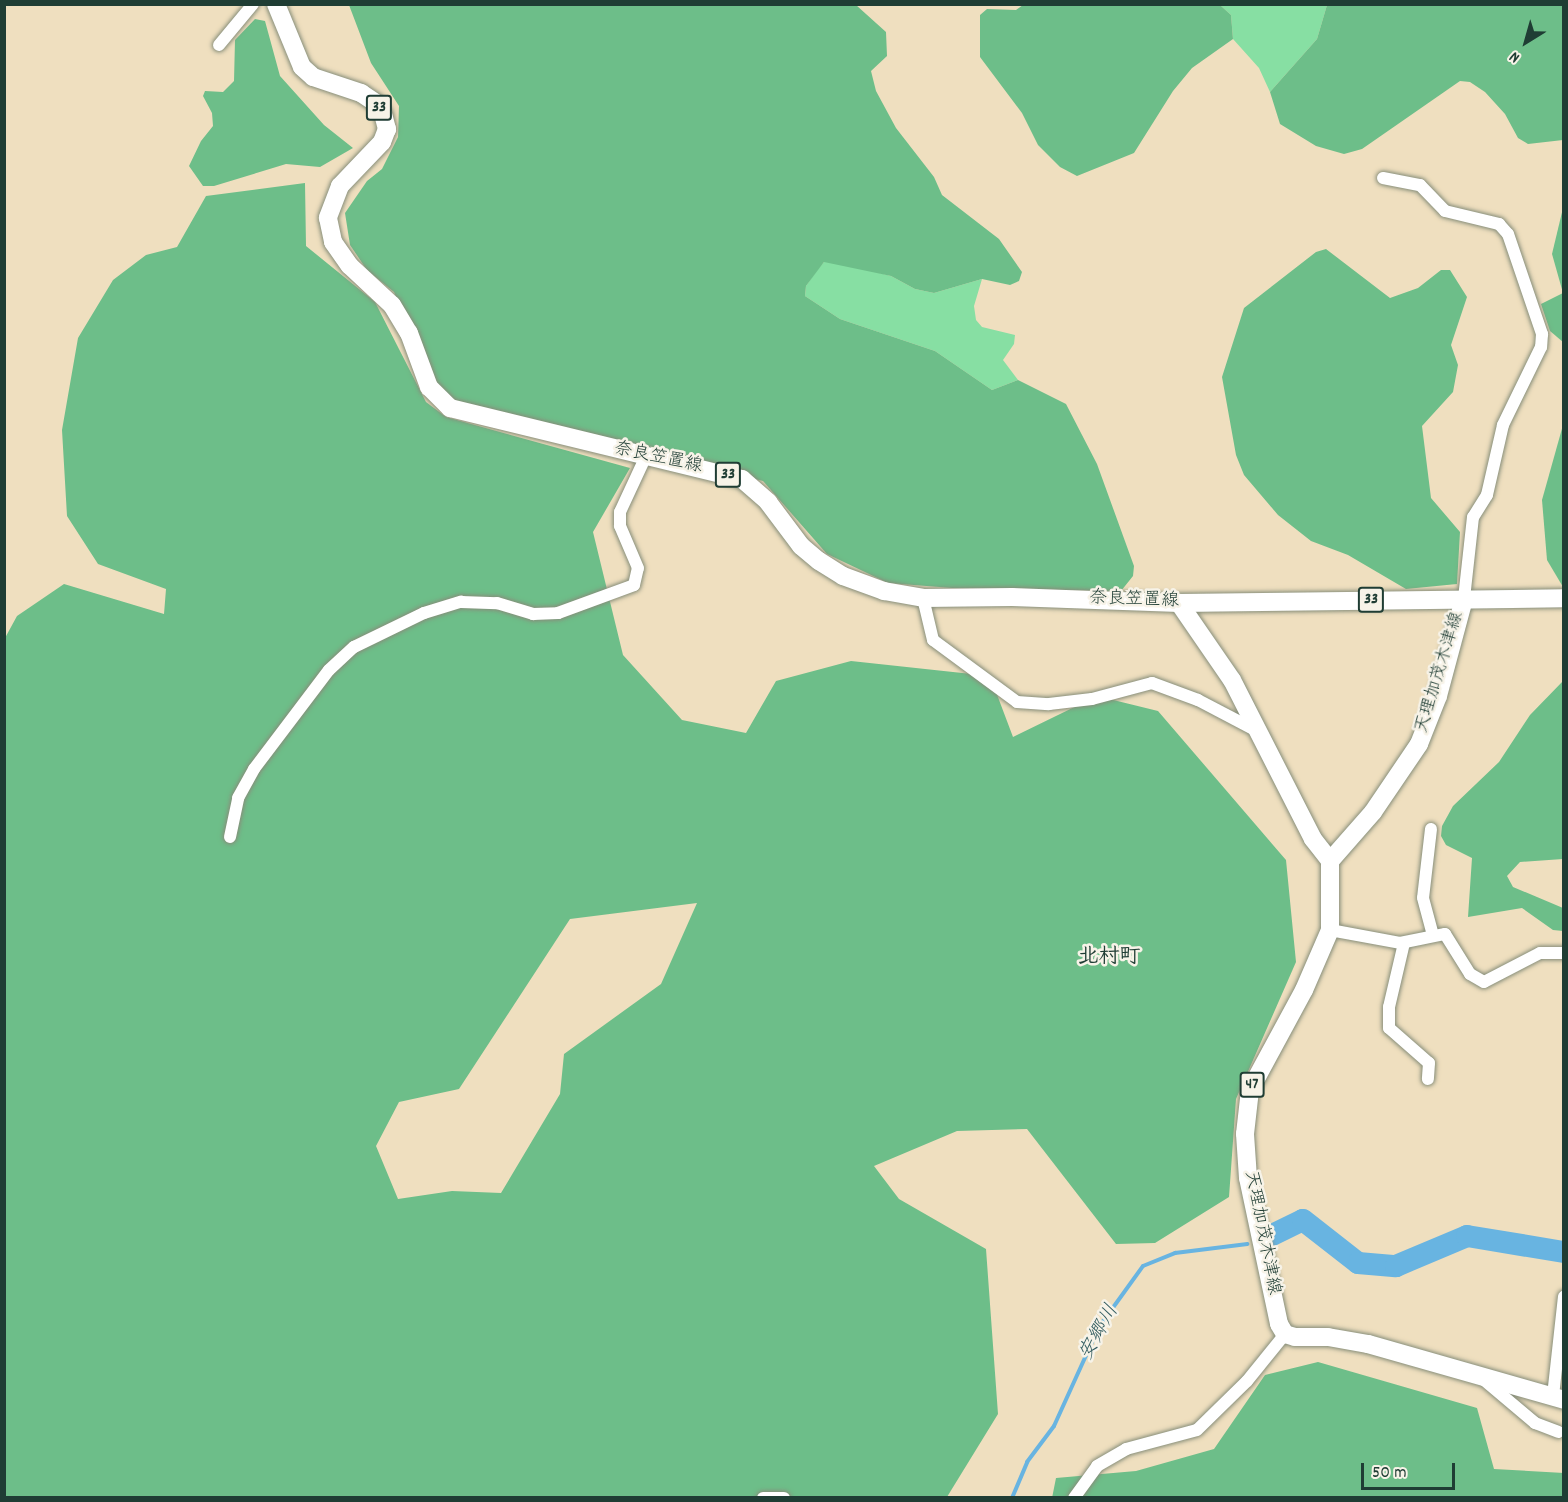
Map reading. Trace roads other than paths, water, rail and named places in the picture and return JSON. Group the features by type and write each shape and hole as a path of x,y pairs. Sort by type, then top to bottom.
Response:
{"main road":[{"name":"奈良笠置線","path":"276,4 302,67 314,77 361,93 376,103 382,114 387,129 382,142 340,186 328,218 333,242 350,266 392,305 409,333 429,387 450,408 481,418 742,479 768,502 801,546 819,561 853,580 923,598 1012,597 1179,603 1563,598"},
{"name":"天理加茂木津線","path":"1285,1334 1279,1324 1248,1178 1245,1134 1250,1090 1304,990 1330,930 1330,861 1373,812 1419,744 1438,696 1464,598"},
{"path":"1179,603 1212,648 1258,731 1313,839 1330,861"},
{"path":"1285,1334 1368,1344 1558,1398"}],"street":[{"path":"219,45 254,4"},
{"path":"1383,178 1420,185 1445,211 1499,224 1508,234 1542,334 1541,347 1503,425 1487,495 1473,518 1464,598"},
{"path":"230,837 238,798 254,769 329,670 354,647 424,613 460,602 497,603 532,614 558,613 634,585 638,568 623,537 620,512 646,456"},
{"path":"923,598 933,640 1017,702 1049,704 1092,699 1152,683 1198,700 1258,731"},
{"path":"1431,829 1423,898 1433,935"},
{"path":"1330,930 1404,943 1445,934 1470,974 1484,982 1540,953 1563,953"},
{"path":"1404,943 1389,1007 1389,1028 1429,1063 1428,1079"},
{"path":"1558,1398 1563,1297"},
{"path":"1074,1497 1097,1466 1126,1449 1197,1430 1247,1381 1285,1334"},
{"path":"1476,1374 1535,1423 1558,1432"},
{"path":"763,1497 784,1497"}],"waterway":[{"name":"安郷川","path":"1272,1235 1303,1220 1358,1263 1396,1266 1467,1236 1564,1252"},
{"name":"安郷川","path":"1012,1498 1027,1462 1054,1426 1099,1327 1143,1266 1175,1253 1247,1244"}],"district":[{"name":"北村町","path":"1109,958"}]}
